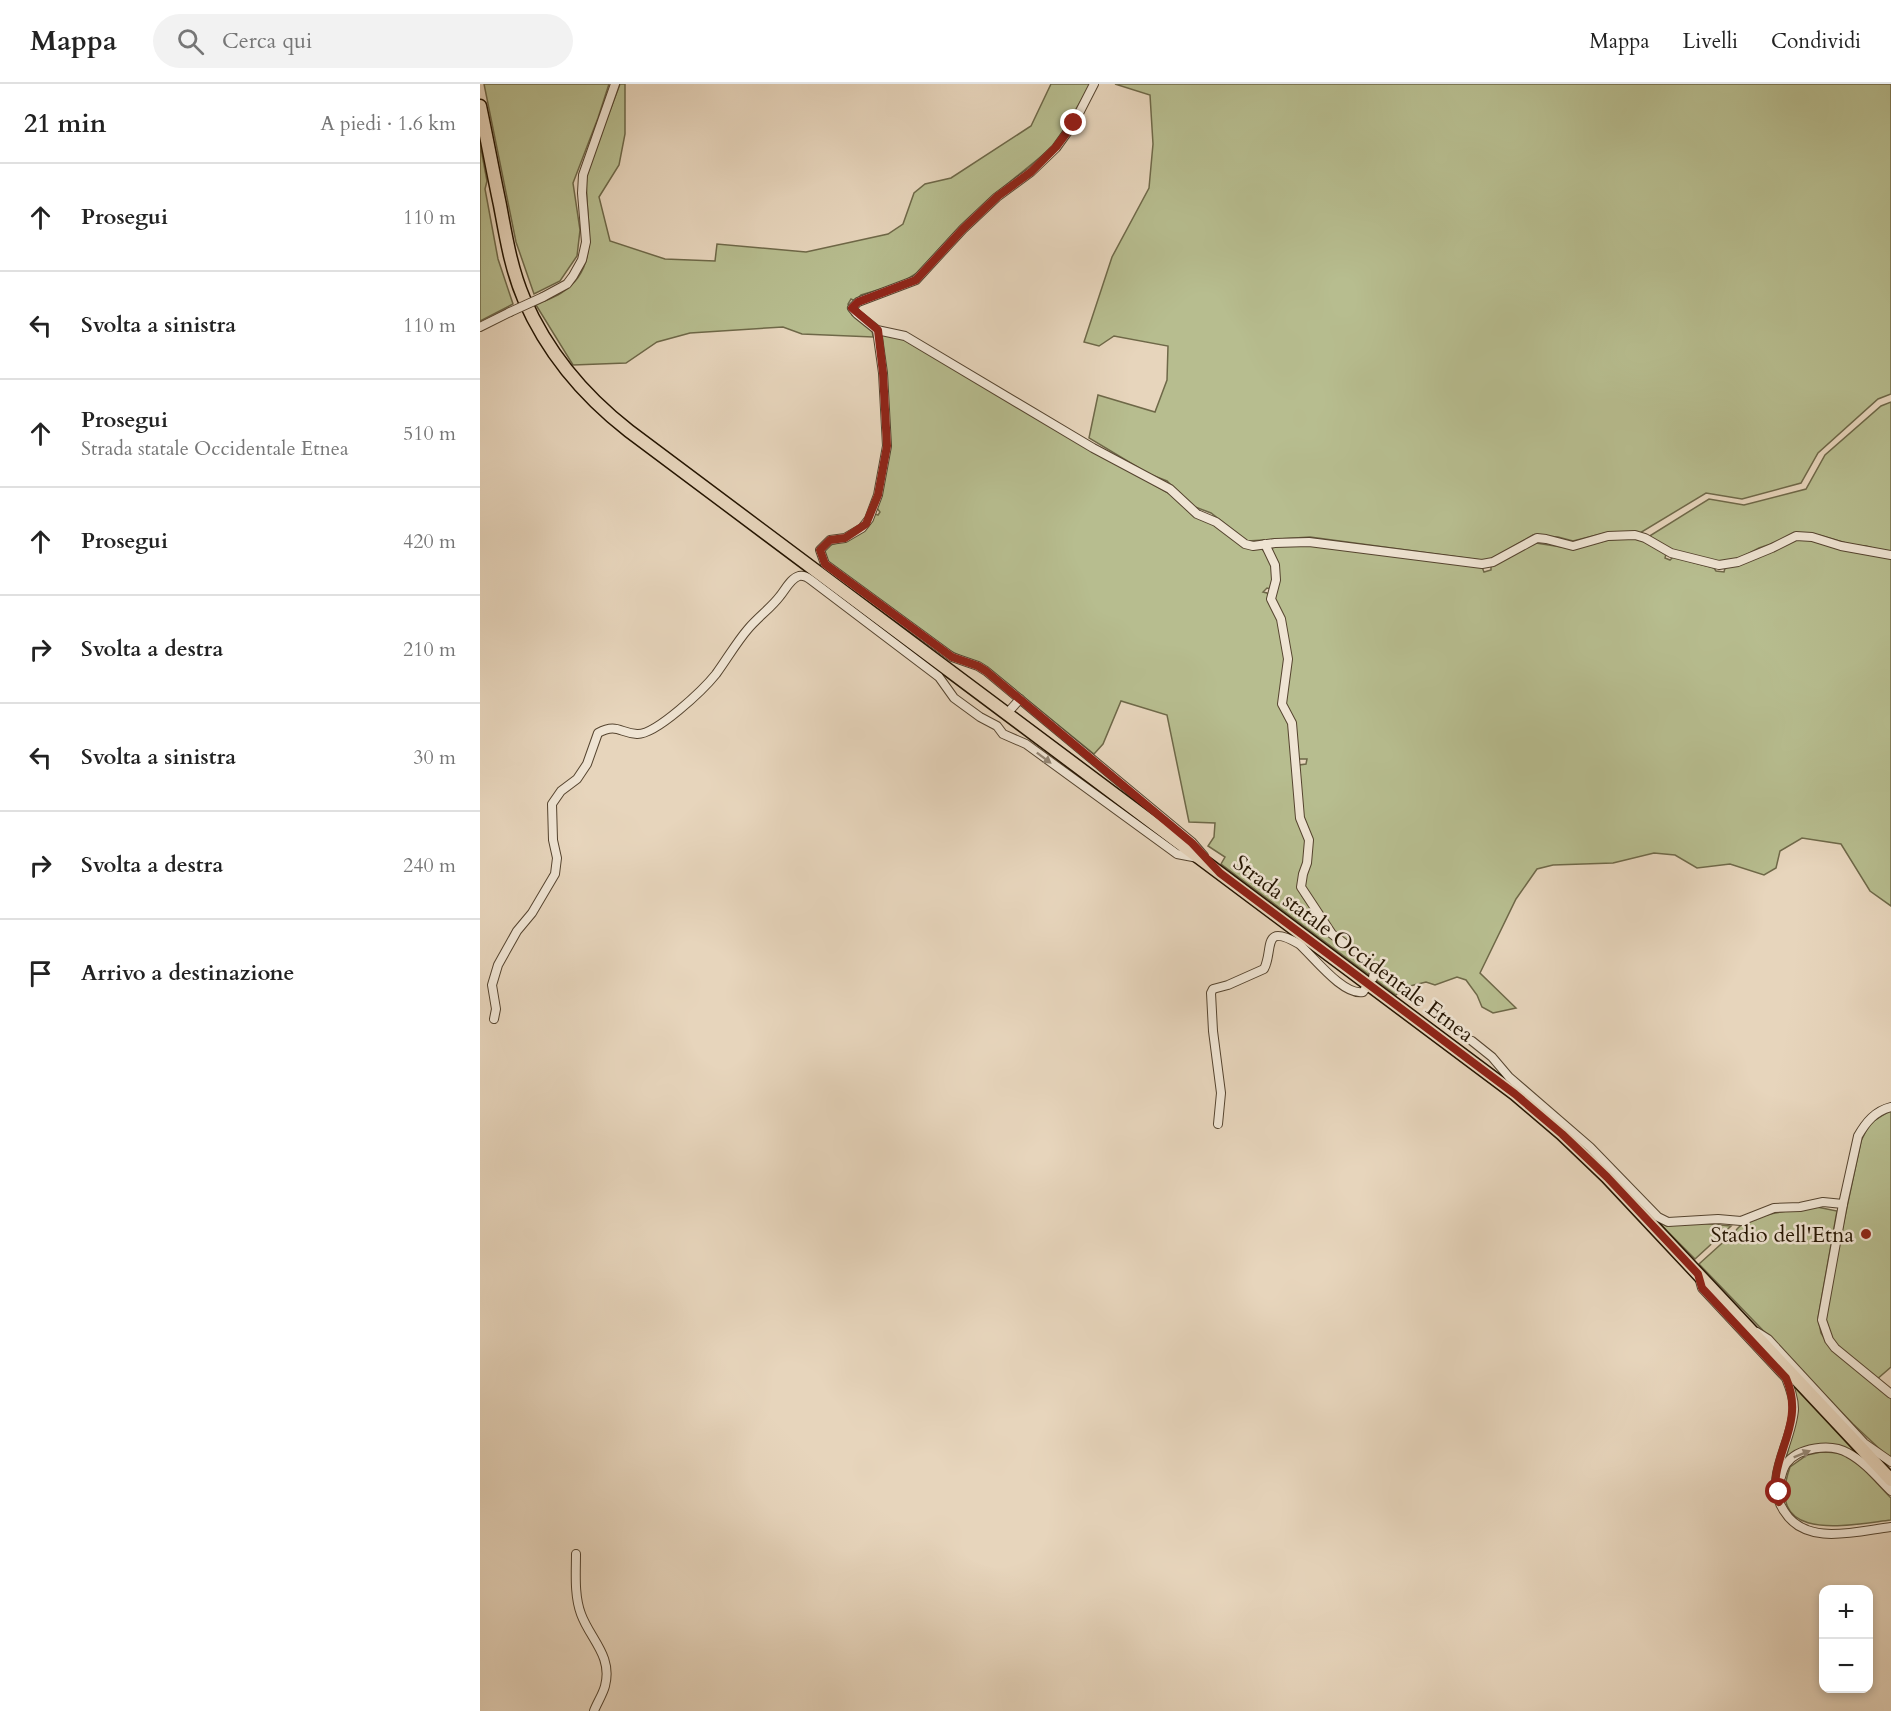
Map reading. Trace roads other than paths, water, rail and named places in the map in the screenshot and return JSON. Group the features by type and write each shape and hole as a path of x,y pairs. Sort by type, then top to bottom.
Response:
{"main road":[{"name":"Strada statale Occidentale Etnea","path":"480,106 507,244 518,283 538,326 564,367 604,412 1515,1094 1607,1177 1891,1480"}],"street":[{"path":"480,327 567,284 582,260 585,242 583,175 615,84"},
{"path":"1094,84 1074,123 1056,147 1031,172 998,196 963,229 916,280 858,302 852,308 878,330 905,336 1093,448 1170,489 1197,514 1216,522 1245,544 1253,546 1309,542 1482,564 1493,562 1537,538 1573,546 1608,536 1635,536 1645,538 1671,553 1712,565 1725,566 1768,550 1791,538 1801,536 1891,555"},
{"path":"878,330 887,435 885,464 878,495 869,519 862,528 845,538 830,540 820,550 825,564 952,657 978,666 1192,843 1220,873"},
{"path":"1265,544 1275,565 1276,576 1272,599 1281,619 1288,659 1282,704 1292,723 1300,819 1309,840 1307,863 1301,887 1332,934 1371,964 1374,971 1373,978"},
{"path":"494,1019 496,1009 492,985 498,965 517,931 532,913 555,874 557,858 553,840 552,804 561,791 577,779 587,764 598,733 608,727 635,734 646,734 679,710 716,674 728,654 794,578 804,576 811,580 939,677 954,698 999,723 1004,734 1026,744 1177,854 1201,858"},
{"path":"1011,709 1020,699"},
{"path":"1218,1124 1221,1093 1213,1031 1211,993 1213,989 1264,969 1269,943 1276,936 1299,944 1332,976 1347,987 1359,993 1365,989"},
{"path":"1473,1041 1492,1057 1509,1077 1590,1147 1658,1217 1668,1222 1718,1219 1741,1221 1774,1208 1800,1207 1823,1202 1843,1204"},
{"path":"1891,1107 1878,1111 1863,1126 1858,1136 1822,1320 1829,1340 1835,1348 1891,1394"},
{"path":"1698,1274 1702,1288 1786,1378 1791,1389 1794,1409 1775,1483 1779,1502 1789,1519 1807,1531 1820,1534 1891,1527"},
{"path":"1743,1323 1768,1339 1864,1443 1891,1462"},
{"path":"1779,1502 1779,1484 1785,1465 1802,1452 1816,1449 1831,1448 1848,1453 1891,1491"},
{"path":"576,1554 577,1600 581,1615 603,1652 607,1665 605,1686 594,1711"}],"place":[{"name":"Stadio dell'Etna","path":"1866,1234"}]}
